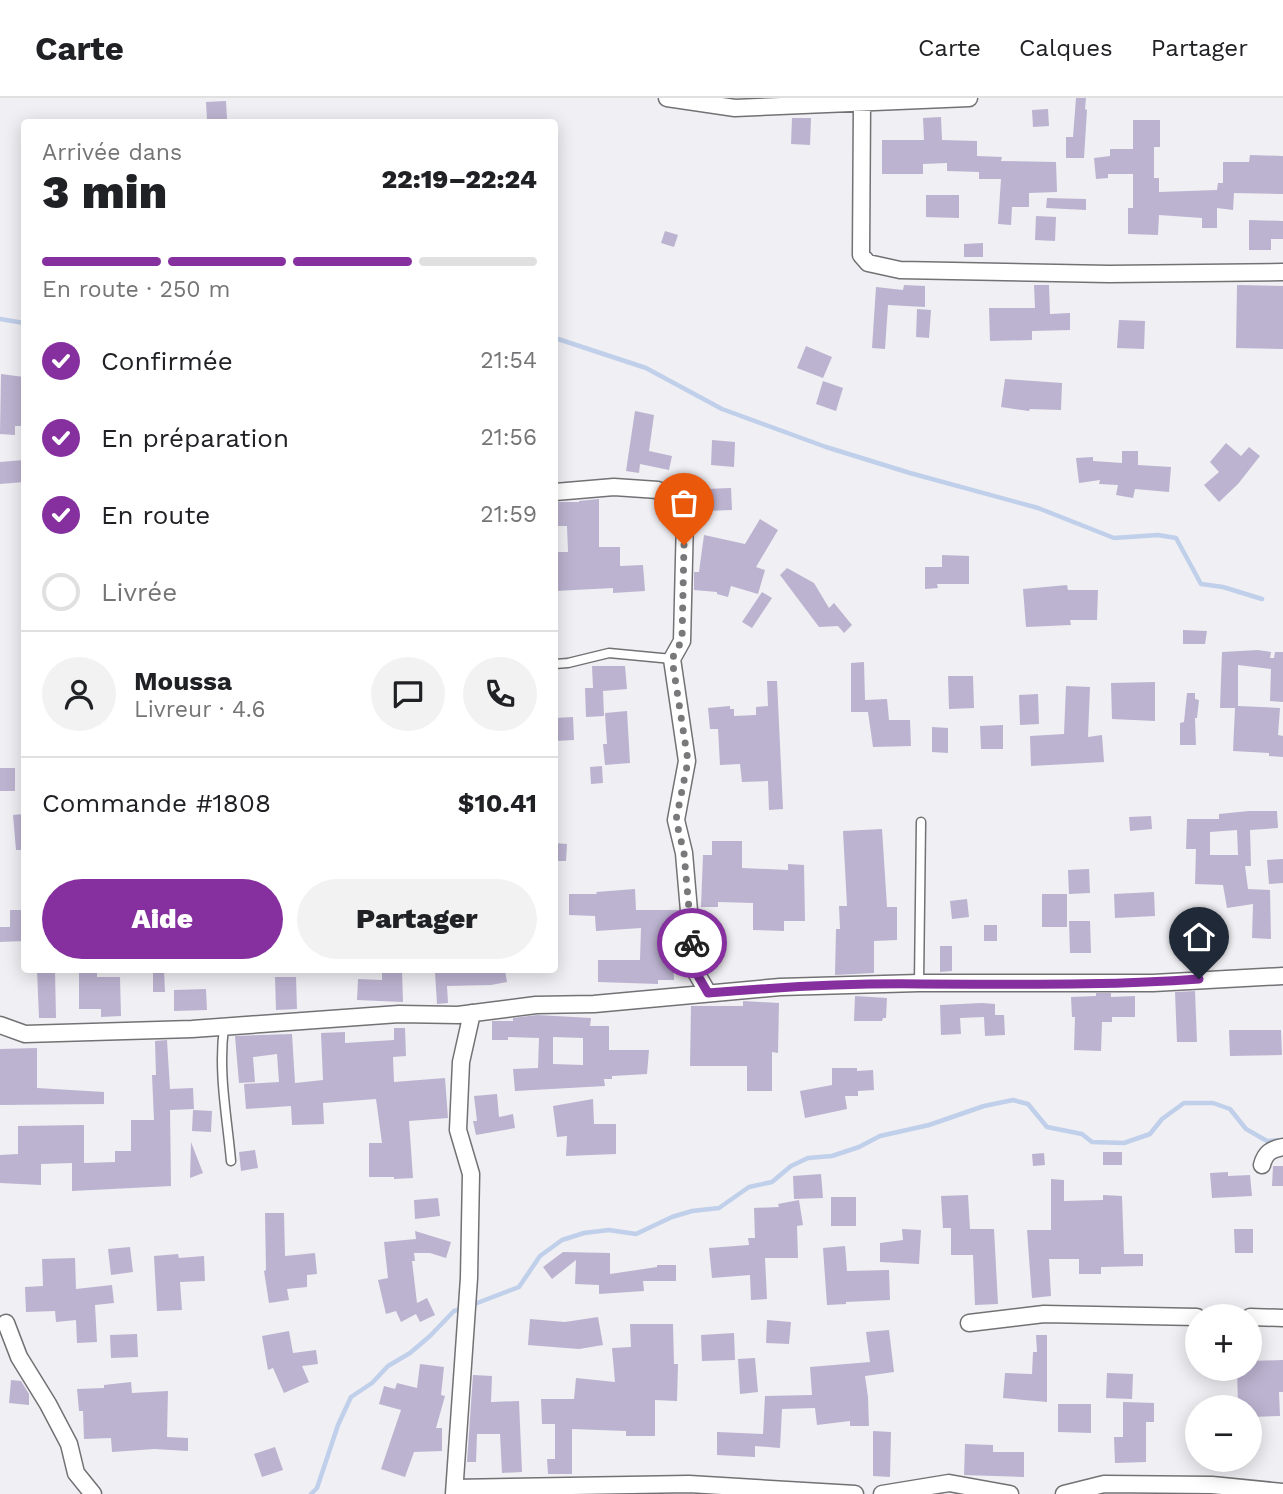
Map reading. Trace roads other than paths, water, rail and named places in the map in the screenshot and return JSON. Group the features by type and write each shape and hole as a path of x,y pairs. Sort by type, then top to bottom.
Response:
{"street":[{"path":"667,98 735,108 969,98"},
{"path":"862,103 861,255 868,262 900,270 1109,274 1283,272"},
{"path":"558,492 614,487 658,490 685,519 682,640 672,659 688,761 676,820 684,853 694,969 708,993"},
{"path":"0,1025 25,1034 224,1027 399,1014 472,1013 536,1005 594,1004 780,988 919,984 1153,983 1223,977 1283,976"},
{"path":"472,1013 461,1062 458,1130 471,1174 469,1278 455,1491 689,1489 855,1494"},
{"path":"1262,1165 1264,1157 1273,1149 1283,1147"},
{"path":"968,1323 1044,1314 1185,1317"},
{"path":"1262,1317 1283,1318"},
{"path":"6,1323 19,1357 69,1444 76,1473 93,1494"},
{"path":"882,1494 949,1483 1010,1494"},
{"path":"1064,1494 1104,1485 1212,1486 1283,1492"}],"lane":[{"path":"558,664 608,653 672,659"},
{"path":"919,984 921,822"},
{"path":"224,1027 221,1087 231,1161"}],"waterway":[{"path":"0,319 21,322"},
{"path":"558,339 646,368 722,409 826,447 1038,508 1114,538 1158,535 1176,538 1201,584 1223,587 1262,599"},
{"path":"472,1305 519,1287 540,1256 562,1240 584,1233 609,1230 636,1234 672,1217 692,1211 719,1208 749,1187 772,1182 791,1166 808,1158 832,1156 880,1136 929,1125 984,1106 1013,1100 1028,1104 1047,1127 1082,1134 1092,1142 1124,1143 1150,1134 1162,1119 1184,1103 1213,1103 1230,1109 1246,1129 1267,1141 1282,1140"},
{"path":"311,1494 317,1488 338,1425 351,1397 372,1383 388,1366 410,1353 454,1311 464,1308"}]}
